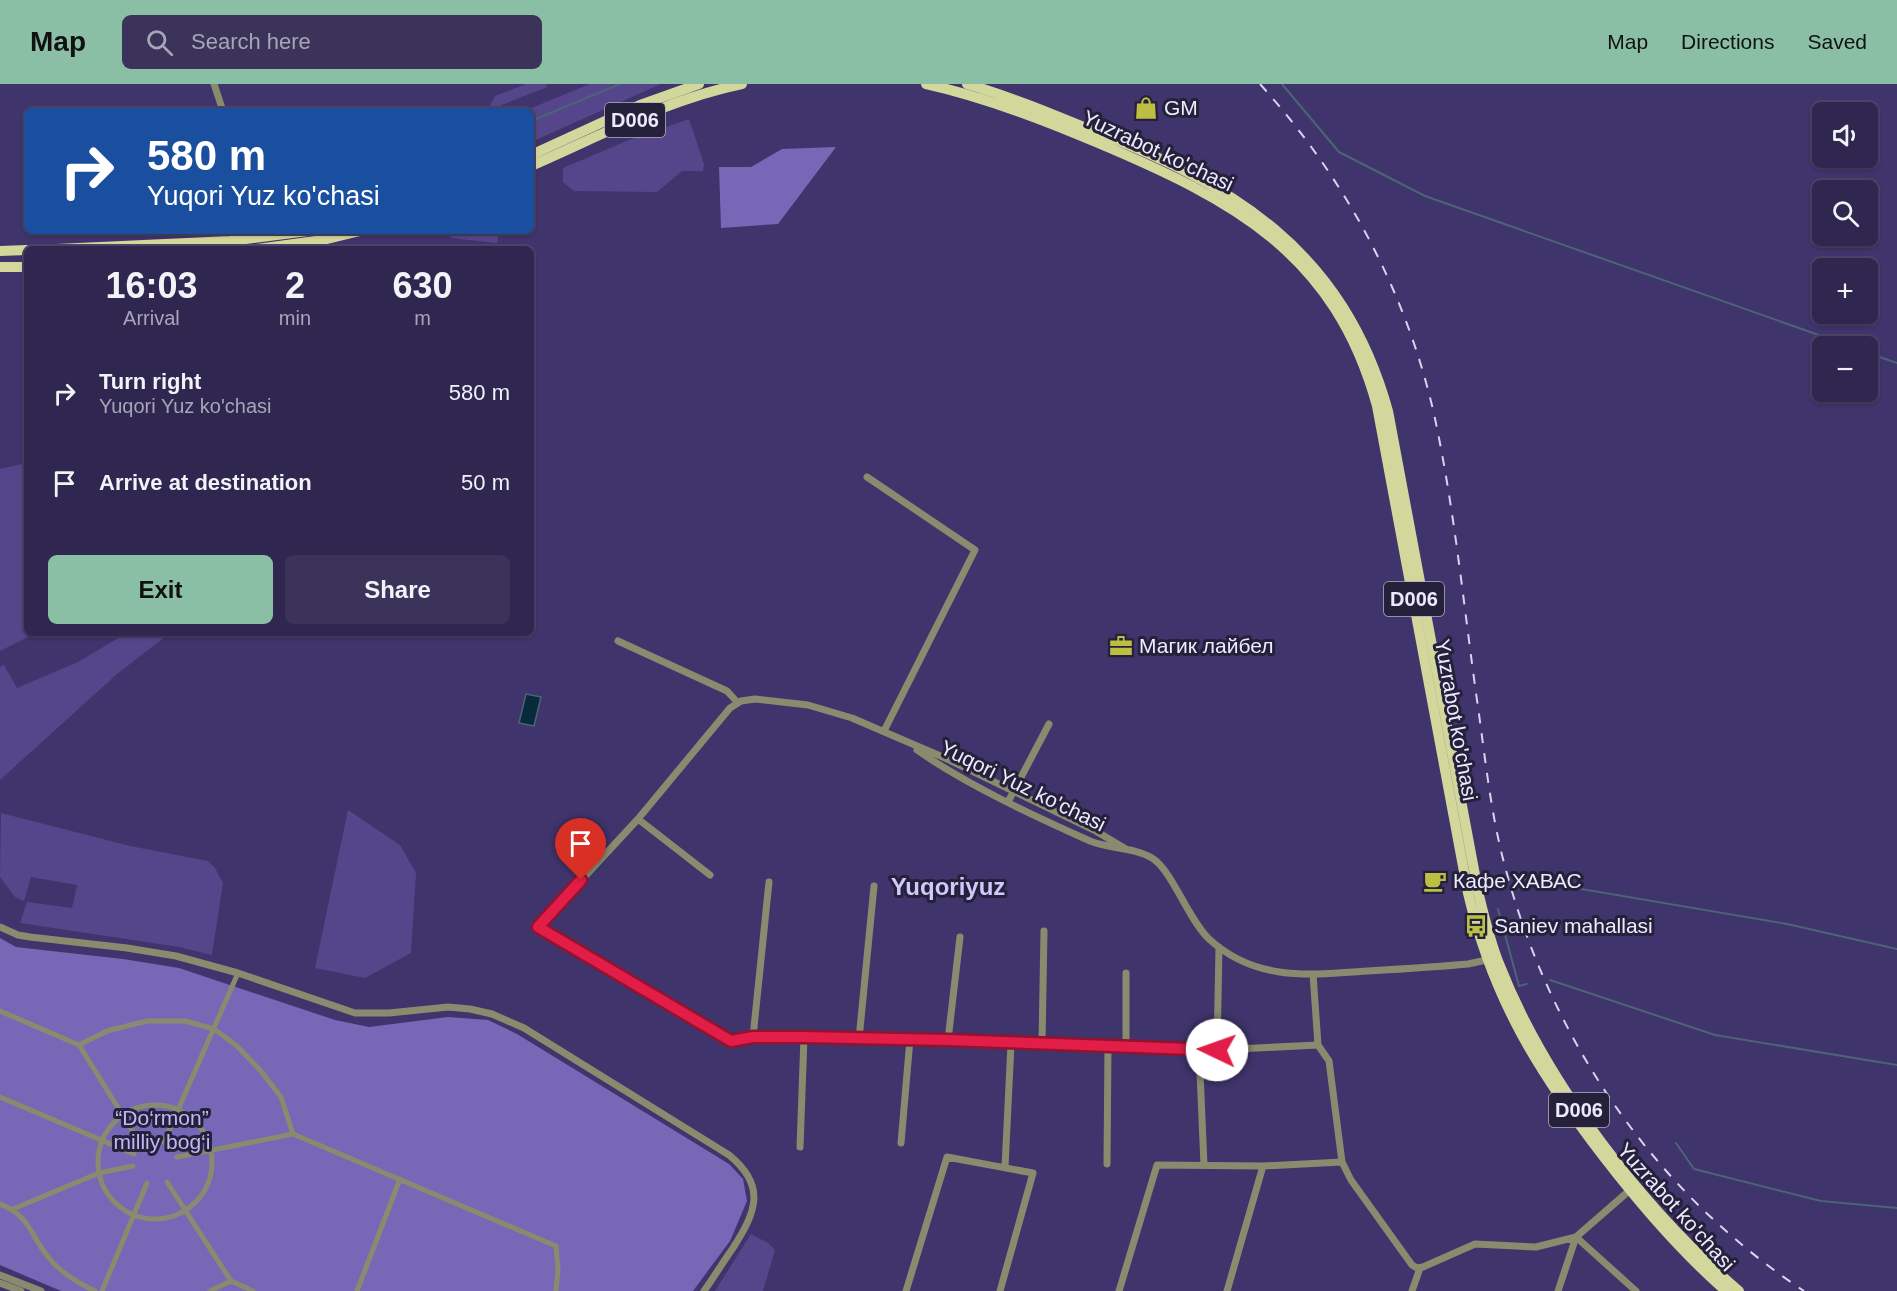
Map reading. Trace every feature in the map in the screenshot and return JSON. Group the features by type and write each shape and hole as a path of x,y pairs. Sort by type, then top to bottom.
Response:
{"main road":[{"name":"D006","path":"534,154 640,105 699,84"},
{"name":"D006","path":"534,165 670,105 708,92 742,84"},
{"name":"Yuzrabot ko'chasi","path":"926,84 985,99 1030,115 1136,159 1198,188 1246,216 1270,235 1303,267 1322,290 1353,341 1366,370 1377,405 1462,833 1478,891 1492,959 1513,1020 1544,1073 1630,1190 1698,1258 1739,1291"},
{"name":"Yuzrabot ko'chasi","path":"967,84 1021,102 1097,132 1158,157 1203,179 1249,208 1284,237 1318,272 1338,298 1356,326 1370,357 1388,411 1462,833"},
{"path":"259,239 290,234"},
{"path":"118,246 259,239 323,240 348,234"},
{"path":"0,251 24,250"},
{"path":"0,267 24,267"},
{"name":"Yuzrabot ko'chasi","path":"1492,959 1529,1031 1568,1095 1635,1184 1726,1291"}],"street":[{"path":"214,84 222,108"},
{"path":"867,477 975,550 884,731"},
{"path":"618,641 727,691 738,703 730,708 638,819 538,927 731,1041 753,1037 804,1037 1217,1050 1318,1045"},
{"name":"Yuqori Yuz ko'chasi","path":"738,703 756,699 808,705 852,718 945,758 1094,830 1126,849"},
{"path":"1008,802 1049,724"},
{"name":"Yuqori Yuz ko'chasi","path":"910,744 936,763 1008,802 1094,842 1152,858 1166,873 1200,930 1236,959 1259,968 1274,972 1313,975 1468,964 1492,959"},
{"path":"638,819 710,875"},
{"path":"753,1037 769,882"},
{"path":"859,1039 874,886"},
{"path":"0,927 24,936 176,956 238,973 355,1013 389,1013 448,1007 492,1014 524,1028 729,1155 749,1176 754,1192 754,1204 747,1224 704,1291"},
{"path":"1041,1043 1044,932"},
{"path":"948,1040 960,937"},
{"path":"1217,1050 1219,947"},
{"path":"164,1142 238,973"},
{"path":"1126,973 1126,1047"},
{"path":"1313,975 1318,1045 1329,1061 1342,1162 1351,1180 1412,1265 1420,1268 1474,1244 1536,1247 1576,1237 1630,1190"},
{"path":"0,1011 79,1045 140,1143"},
{"path":"79,1045 107,1031 147,1021 185,1021 214,1029 237,1046 281,1097 293,1134"},
{"path":"800,1147 804,1037"},
{"path":"901,1143 910,1039"},
{"path":"1005,1167 1011,1044"},
{"path":"1107,1164 1108,1047"},
{"path":"1198,1049 1204,1165"},
{"path":"0,1097 134,1154"},
{"path":"160,1105 178,1109 202,1129 212,1150 212,1173 204,1193 186,1211 168,1218 146,1219 125,1211 109,1197 99,1173 98,1156 106,1131 124,1114 142,1106 160,1105"},
{"path":"177,1157 293,1134 556,1246 558,1269 556,1291"},
{"path":"906,1291 947,1157 1034,1173 1000,1291"},
{"path":"1119,1291 1157,1165 1263,1167 1342,1162"},
{"path":"13,1209 99,1173 133,1166"},
{"path":"1227,1291 1263,1167"},
{"path":"357,1291 400,1179"},
{"path":"167,1182 231,1281 253,1291"},
{"path":"102,1291 147,1183"},
{"path":"0,1204 13,1209 26,1221 49,1258 77,1283 95,1291"},
{"path":"1558,1291 1576,1237"},
{"path":"1576,1237 1636,1291"},
{"path":"1412,1291 1420,1268"},
{"path":"0,1275 41,1291"},
{"path":"210,1291 231,1281"},
{"path":"0,1283 21,1291"}],"shaded area":[{"path":"526,84 546,84 547,87 494,108 489,108 495,96"},
{"path":"590,84 661,84 534,141 534,108 531,108"},
{"path":"689,119 704,164 703,171 682,171 657,192 574,191 563,182 563,168 629,140"},
{"path":"452,234 498,234 497,243 451,238"},
{"path":"24,464 24,636 30,636 0,651 0,469"},
{"path":"122,636 166,636 117,674 0,780 0,667 4,665 17,688 78,662"},
{"path":"348,810 400,845 416,873 411,953 365,978 315,968"},
{"path":"1,813 130,846 208,861 215,868 223,883 212,955 179,947 20,923 27,902 72,908 77,885 31,877 24,901 15,897 0,877"},
{"path":"751,1234 768,1243 775,1250 763,1291 715,1291"}],"green space":[{"path":"836,147 778,224 721,228 719,167 751,167 782,149"},
{"name":"“Do‘rmon” milliy bog‘i","path":"0,938 16,947 179,968 335,1020 369,1027 448,1017 488,1020 517,1034 729,1164 743,1179 747,1201 730,1241 693,1291 61,1291 0,1265"}],"water":[{"path":"526,694 541,697 534,726 519,723"}],"waterway":[{"path":"534,120 620,84"},
{"path":"1282,84 1339,152 1425,196 1822,336"},
{"path":"1878,356 1897,363"},
{"path":"1517,878 1787,924 1897,949"},
{"path":"1498,909 1519,986 1527,984"},
{"path":"1550,980 1715,1035 1897,1065"},
{"path":"1676,1143 1694,1169 1821,1201 1897,1208"}],"railway":[{"path":"1260,84 1291,120 1345,197 1389,280 1422,368 1434,414 1447,483 1497,835 1521,920 1546,984 1577,1044 1612,1102 1653,1155 1698,1205 1749,1251 1804,1291"}],"place":[{"name":"GM","path":"1146,108"},
{"name":"Магик лайбел","path":"1121,646"},
{"name":"Кафе ХАВАС","path":"1435,881"},
{"name":"Saniev mahallasi","path":"1476,926"}],"district":[{"name":"Yuqoriyuz","path":"948,887"}],"route":[{"path":"581,880 538,927 733,1042 753,1037 804,1037 1217,1050"}]}
